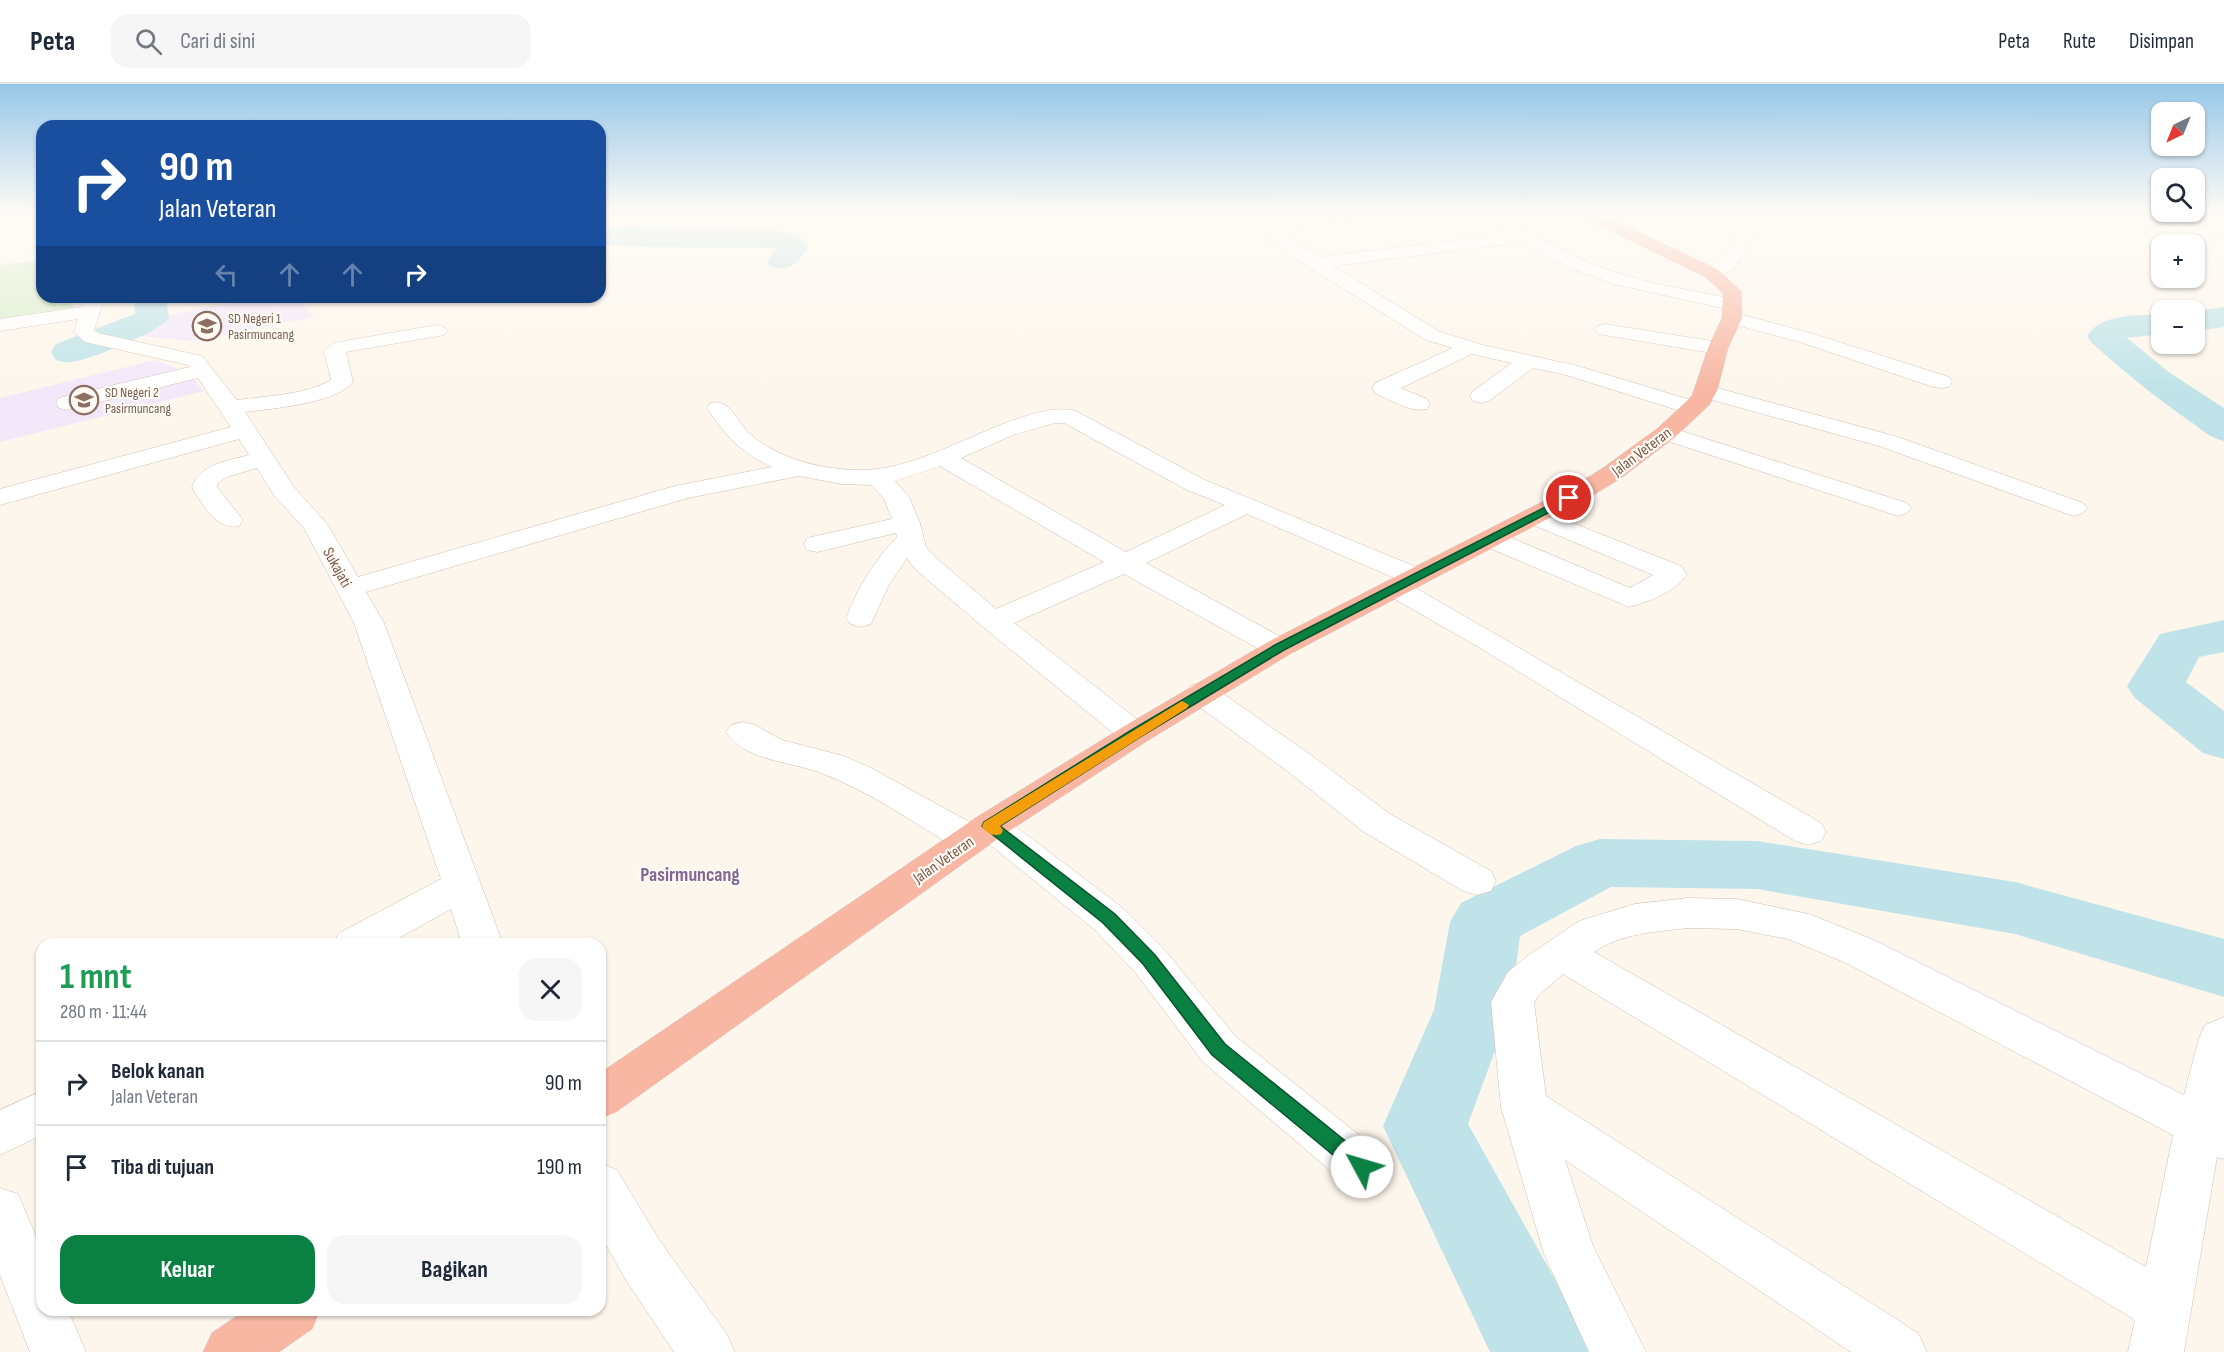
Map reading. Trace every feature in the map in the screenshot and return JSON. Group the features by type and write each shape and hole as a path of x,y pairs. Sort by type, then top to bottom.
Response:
{"highway":[{"path":"1700,399 1731,311 1732,297 1730,287 1707,271"},
{"name":"Jalan Veteran","path":"606,1094 980,833 1135,734 1279,648 1604,478 1666,433 1700,399"},
{"path":"231,1352 284,1316"}],"street":[{"path":"1328,271 1433,336 1470,348 1876,438 2001,480 2074,508"},
{"path":"1599,271 1731,311 1941,382"},
{"path":"1711,273 1716,271"},
{"path":"0,325 93,305"},
{"name":"Sukajati","path":"93,305 84,332 100,339 195,360 238,419 284,492 315,525 369,623 462,885 474,938"},
{"path":"1605,330 1718,348"},
{"path":"0,497 338,386 342,382 334,351 340,347 437,331"},
{"path":"1419,404 1383,388 1470,348"},
{"path":"1481,396 1529,361"},
{"path":"67,403 204,370"},
{"path":"718,408 739,437 798,469 852,477 878,477 942,457 1034,422 1058,415 1068,416 1196,485 1244,506 1282,519 1406,583 1491,642 1808,832"},
{"path":"1666,433 1898,508"},
{"path":"942,457 1125,563 1279,648"},
{"path":"230,520 204,488 206,480 218,472 263,458"},
{"path":"350,588 684,491 798,469"},
{"path":"878,477 896,496 913,548 925,563 993,621 1135,734"},
{"path":"993,621 1125,563 1244,506"},
{"path":"1491,539 1629,598 1673,575 1671,572 1535,516"},
{"path":"817,544 909,531"},
{"path":"861,618 870,590 909,531"},
{"path":"1201,693 1299,763 1377,823 1477,881"},
{"path":"743,732 770,748 832,764 980,833 1109,919 1149,960 1219,1049 1362,1167"},
{"path":"364,938 462,885"},
{"path":"1618,1352 1570,1254 1524,1107 1512,1002 1523,984 1541,968 1593,932 1635,920 1677,914 1736,914 1795,925 1860,951 2212,1132"},
{"path":"1560,954 1586,967 2161,1330 2212,1132 2221,1038 2224,1035"},
{"path":"1524,1107 1899,1352"},
{"path":"0,1134 36,1114"},
{"path":"606,1196 642,1259 707,1352"},
{"path":"0,1211 36,1299"},
{"path":"43,1316 58,1352"}],"shaded area":[{"name":"SD Negeri 1 Pasirmuncang","path":"228,303 301,303 314,317 193,341 131,335 163,316"},
{"name":"SD Negeri 2 Pasirmuncang","path":"155,360 188,373 204,391 0,442 0,398"}],"green space":[{"path":"0,271 36,271 36,303 73,303 72,313 0,323"}],"waterway":[{"path":"69,352 131,329 152,318 151,303"},
{"path":"2205,320 2224,317"},
{"path":"2151,325 2121,327 2104,336 2157,381 2211,417 2224,429"},
{"path":"2224,636 2179,645 2155,686 2224,740"},
{"path":"1541,1352 1425,1126 1472,1010 1486,922 1600,863 1757,865 2015,908 2224,968"}],"slow traffic":[{"path":"996,830 990,826 1182,705"}],"place":[{"name":"SD Negeri 1 Pasirmuncang","path":"207,326"},
{"name":"SD Negeri 2 Pasirmuncang","path":"84,400"}],"district":[{"name":"Pasirmuncang","path":"690,874"}],"route":[{"path":"1362,1167 1233,1063 1191,1015 1149,960 1109,919 990,826 1201,693 1279,648 1569,498"}]}
